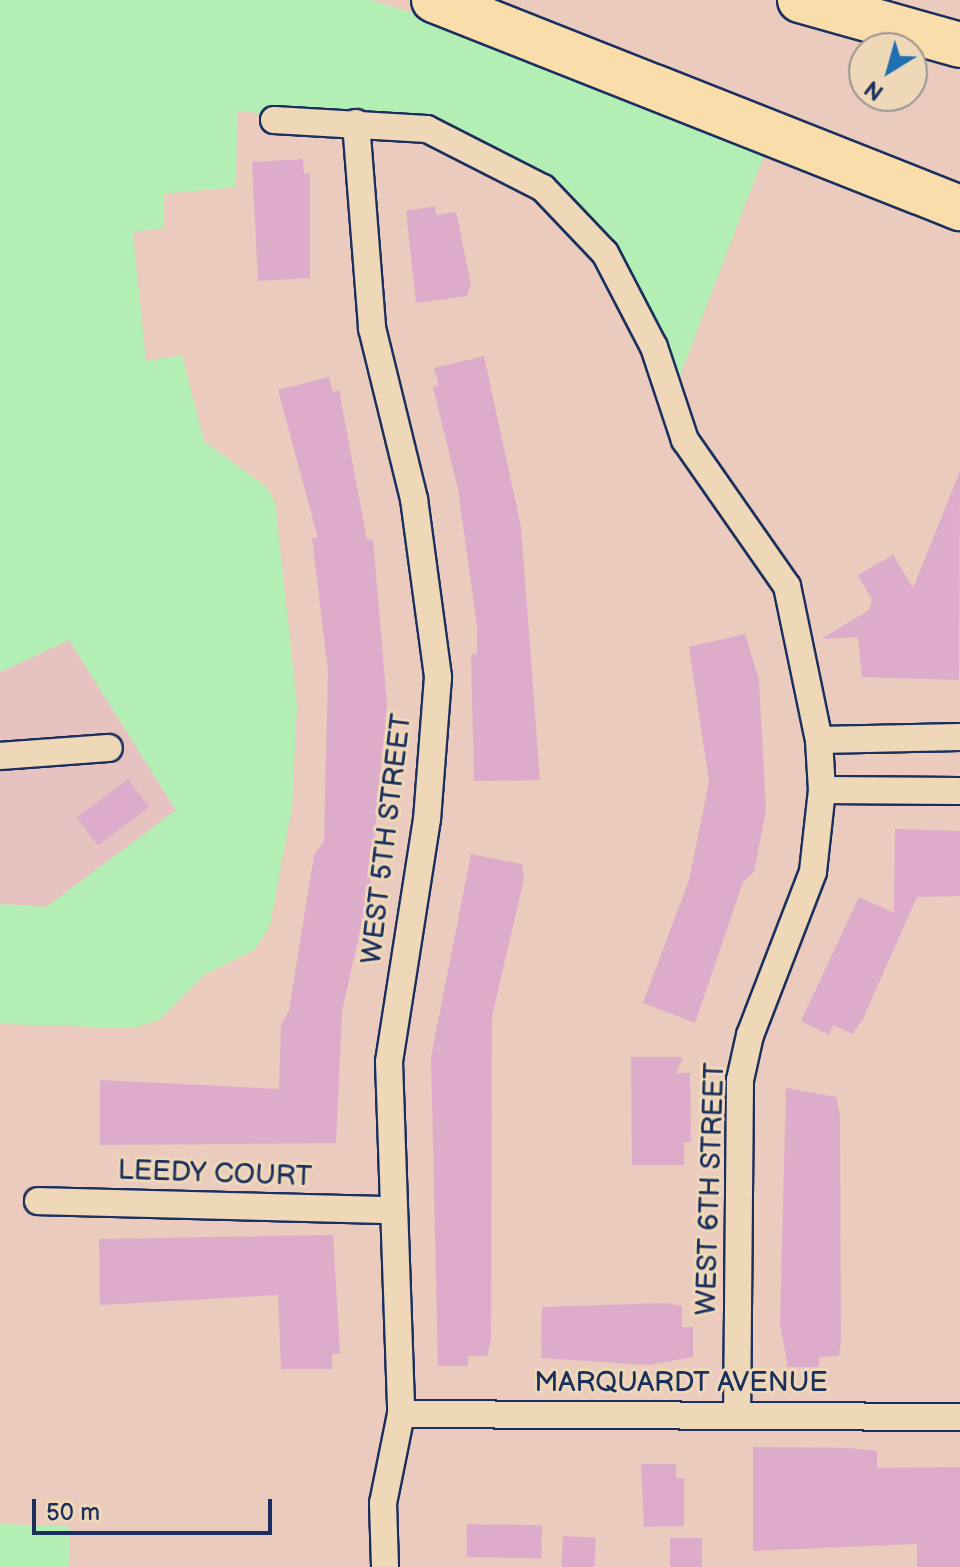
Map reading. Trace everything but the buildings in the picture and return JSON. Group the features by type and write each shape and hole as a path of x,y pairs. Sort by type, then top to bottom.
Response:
{"highway":[{"path":"434,0 960,208"},
{"path":"800,0 960,45"}],"street":[{"name":"WEST 6TH STREET","path":"274,120 427,129 489,155 543,188 605,253 654,347 685,440 787,586 819,740 822,790 813,872 750,1035 740,1080 737,1415"},
{"name":"WEST 5TH STREET","path":"356,123 372,328 414,499 438,677 427,819 389,1062 390,1210 401,1414 383,1503 385,1567"},
{"path":"819,740 960,737"},
{"path":"0,756 109,748"},
{"path":"822,790 960,791"},
{"name":"LEEDY COURT","path":"38,1201 390,1210"},
{"name":"MARQUARDT AVENUE","path":"401,1414 960,1417"}],"shaded area":[{"path":"69,640 176,811 46,907 0,904 0,672"}],"green space":[{"path":"0,0 370,0 652,87 772,134 670,402 605,253 543,188 427,129 237,111 236,187 163,194 164,228 133,232 146,361 182,355 204,441 266,487 275,502 297,705 292,806 270,926 254,950 204,975 159,1020 134,1028 0,1024 0,904 46,907 176,810 69,640 0,672"},
{"path":"0,1524 70,1526 69,1567 0,1567"}]}
